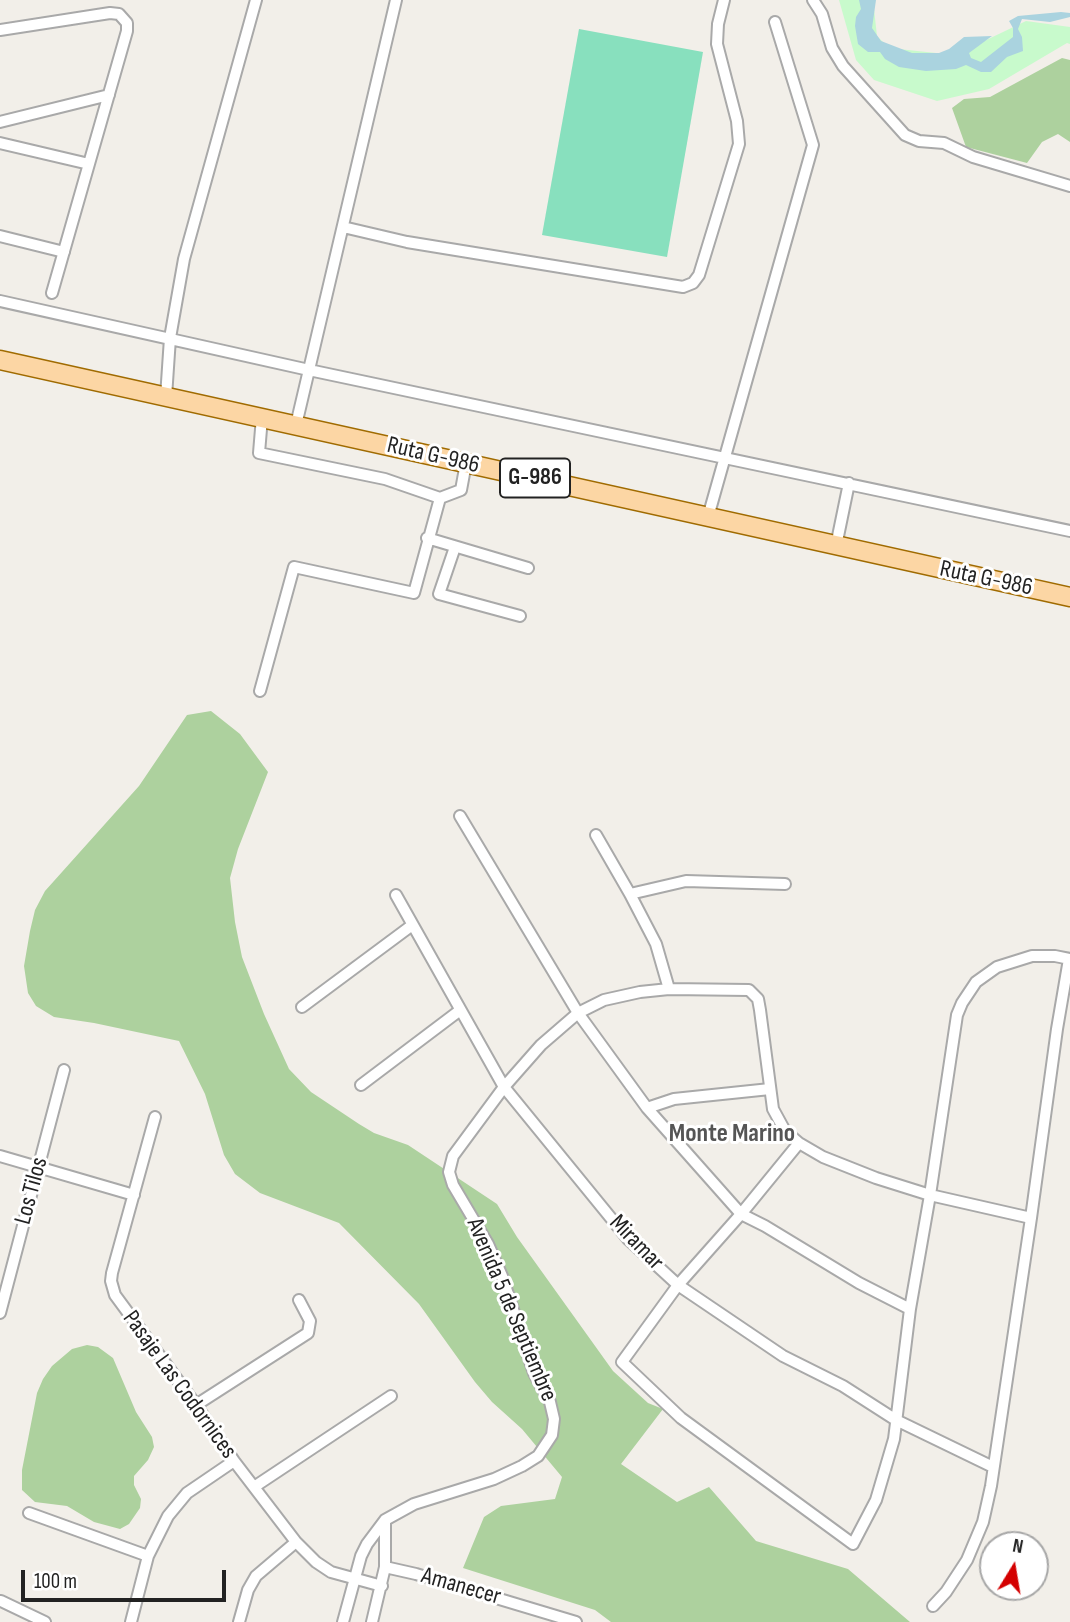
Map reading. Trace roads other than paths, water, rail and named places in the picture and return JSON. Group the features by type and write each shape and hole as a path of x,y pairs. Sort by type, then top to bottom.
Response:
{"main road":[{"name":"Ruta G-986","path":"0,360 1070,597"}],"street":[{"path":"166,397 170,338 184,259 256,0"},
{"path":"296,425 396,0"},
{"path":"343,227 407,242 683,287 693,283 699,275 739,144 737,121 717,44 718,24 724,0"},
{"path":"813,0 822,14 832,48 843,66 905,135 919,141 944,143 973,157 1070,186"},
{"path":"0,30 110,13 119,14 127,23 127,31 52,293"},
{"path":"708,517 813,145 775,22"},
{"path":"0,122 109,95"},
{"path":"0,143 89,164"},
{"path":"0,236 64,252"},
{"path":"0,301 309,370 1070,531"},
{"path":"262,417 258,453 385,479 440,498 461,490 466,463"},
{"path":"836,546 849,483"},
{"path":"260,691 294,567 414,593 440,498"},
{"path":"427,538 528,568"},
{"path":"455,547 439,594 520,616"},
{"path":"460,816 578,1013 647,1108 741,1214 859,1283 910,1308"},
{"path":"596,835 656,944 669,989"},
{"path":"630,894 686,881 785,884"},
{"name":"Miramar","path":"396,895 411,926 504,1087 628,1239 678,1285 783,1356 843,1386 896,1420 993,1467"},
{"path":"302,1007 411,926"},
{"path":"799,1143 678,1285 622,1362 681,1418 853,1544 884,1476 896,1420 910,1308 955,1027 962,1003 983,976 1009,962 1043,955 1069,959 1056,1028 1031,1218 983,1522 976,1542 957,1576 933,1606"},
{"name":"Avenida 5 de Septiembre","path":"343,1622 354,1579 367,1544 385,1520 414,1504 494,1479 522,1466 537,1456 552,1435 554,1419 551,1402 534,1373 502,1276 488,1244 453,1185 449,1172 459,1146 504,1087 541,1045 578,1013 615,996 669,989 749,990 758,999 770,1089"},
{"path":"361,1085 459,1011"},
{"name":"Los Tilos","path":"0,1313 64,1070"},
{"path":"647,1108 674,1099 770,1089 776,1117 785,1131 823,1157 860,1173 930,1195 1031,1218"},
{"name":"Pasaje Las Codornices","path":"155,1116 113,1273 112,1288 119,1302 234,1461 296,1542 323,1567 382,1586"},
{"path":"0,1156 134,1195"},
{"path":"0,1264 12,1267"},
{"path":"196,1405 308,1333 310,1321 299,1300"},
{"path":"254,1487 391,1396"},
{"path":"131,1622 148,1556 160,1528 177,1504 199,1484 234,1461"},
{"path":"29,1513 148,1556"},
{"path":"372,1622 385,1567 385,1520"},
{"path":"239,1622 248,1590 256,1576 296,1542"},
{"name":"Amanecer","path":"385,1567 429,1577 576,1622"},
{"path":"1,1601 45,1622"}],"water":[{"path":"859,0 876,0 872,28 881,41 912,53 939,53 964,37 992,36 969,53 971,58 981,62 1013,37 1013,28 1009,21 1018,16 1061,12 1070,13 1070,17 1050,22 1022,19 1018,29 1022,37 1023,51 1007,57 991,72 981,72 966,65 956,69 926,71 899,67 885,59 880,52 868,52 858,44 855,26 861,9"}],"district":[{"name":"Monte Marino","path":"732,1134"}]}
